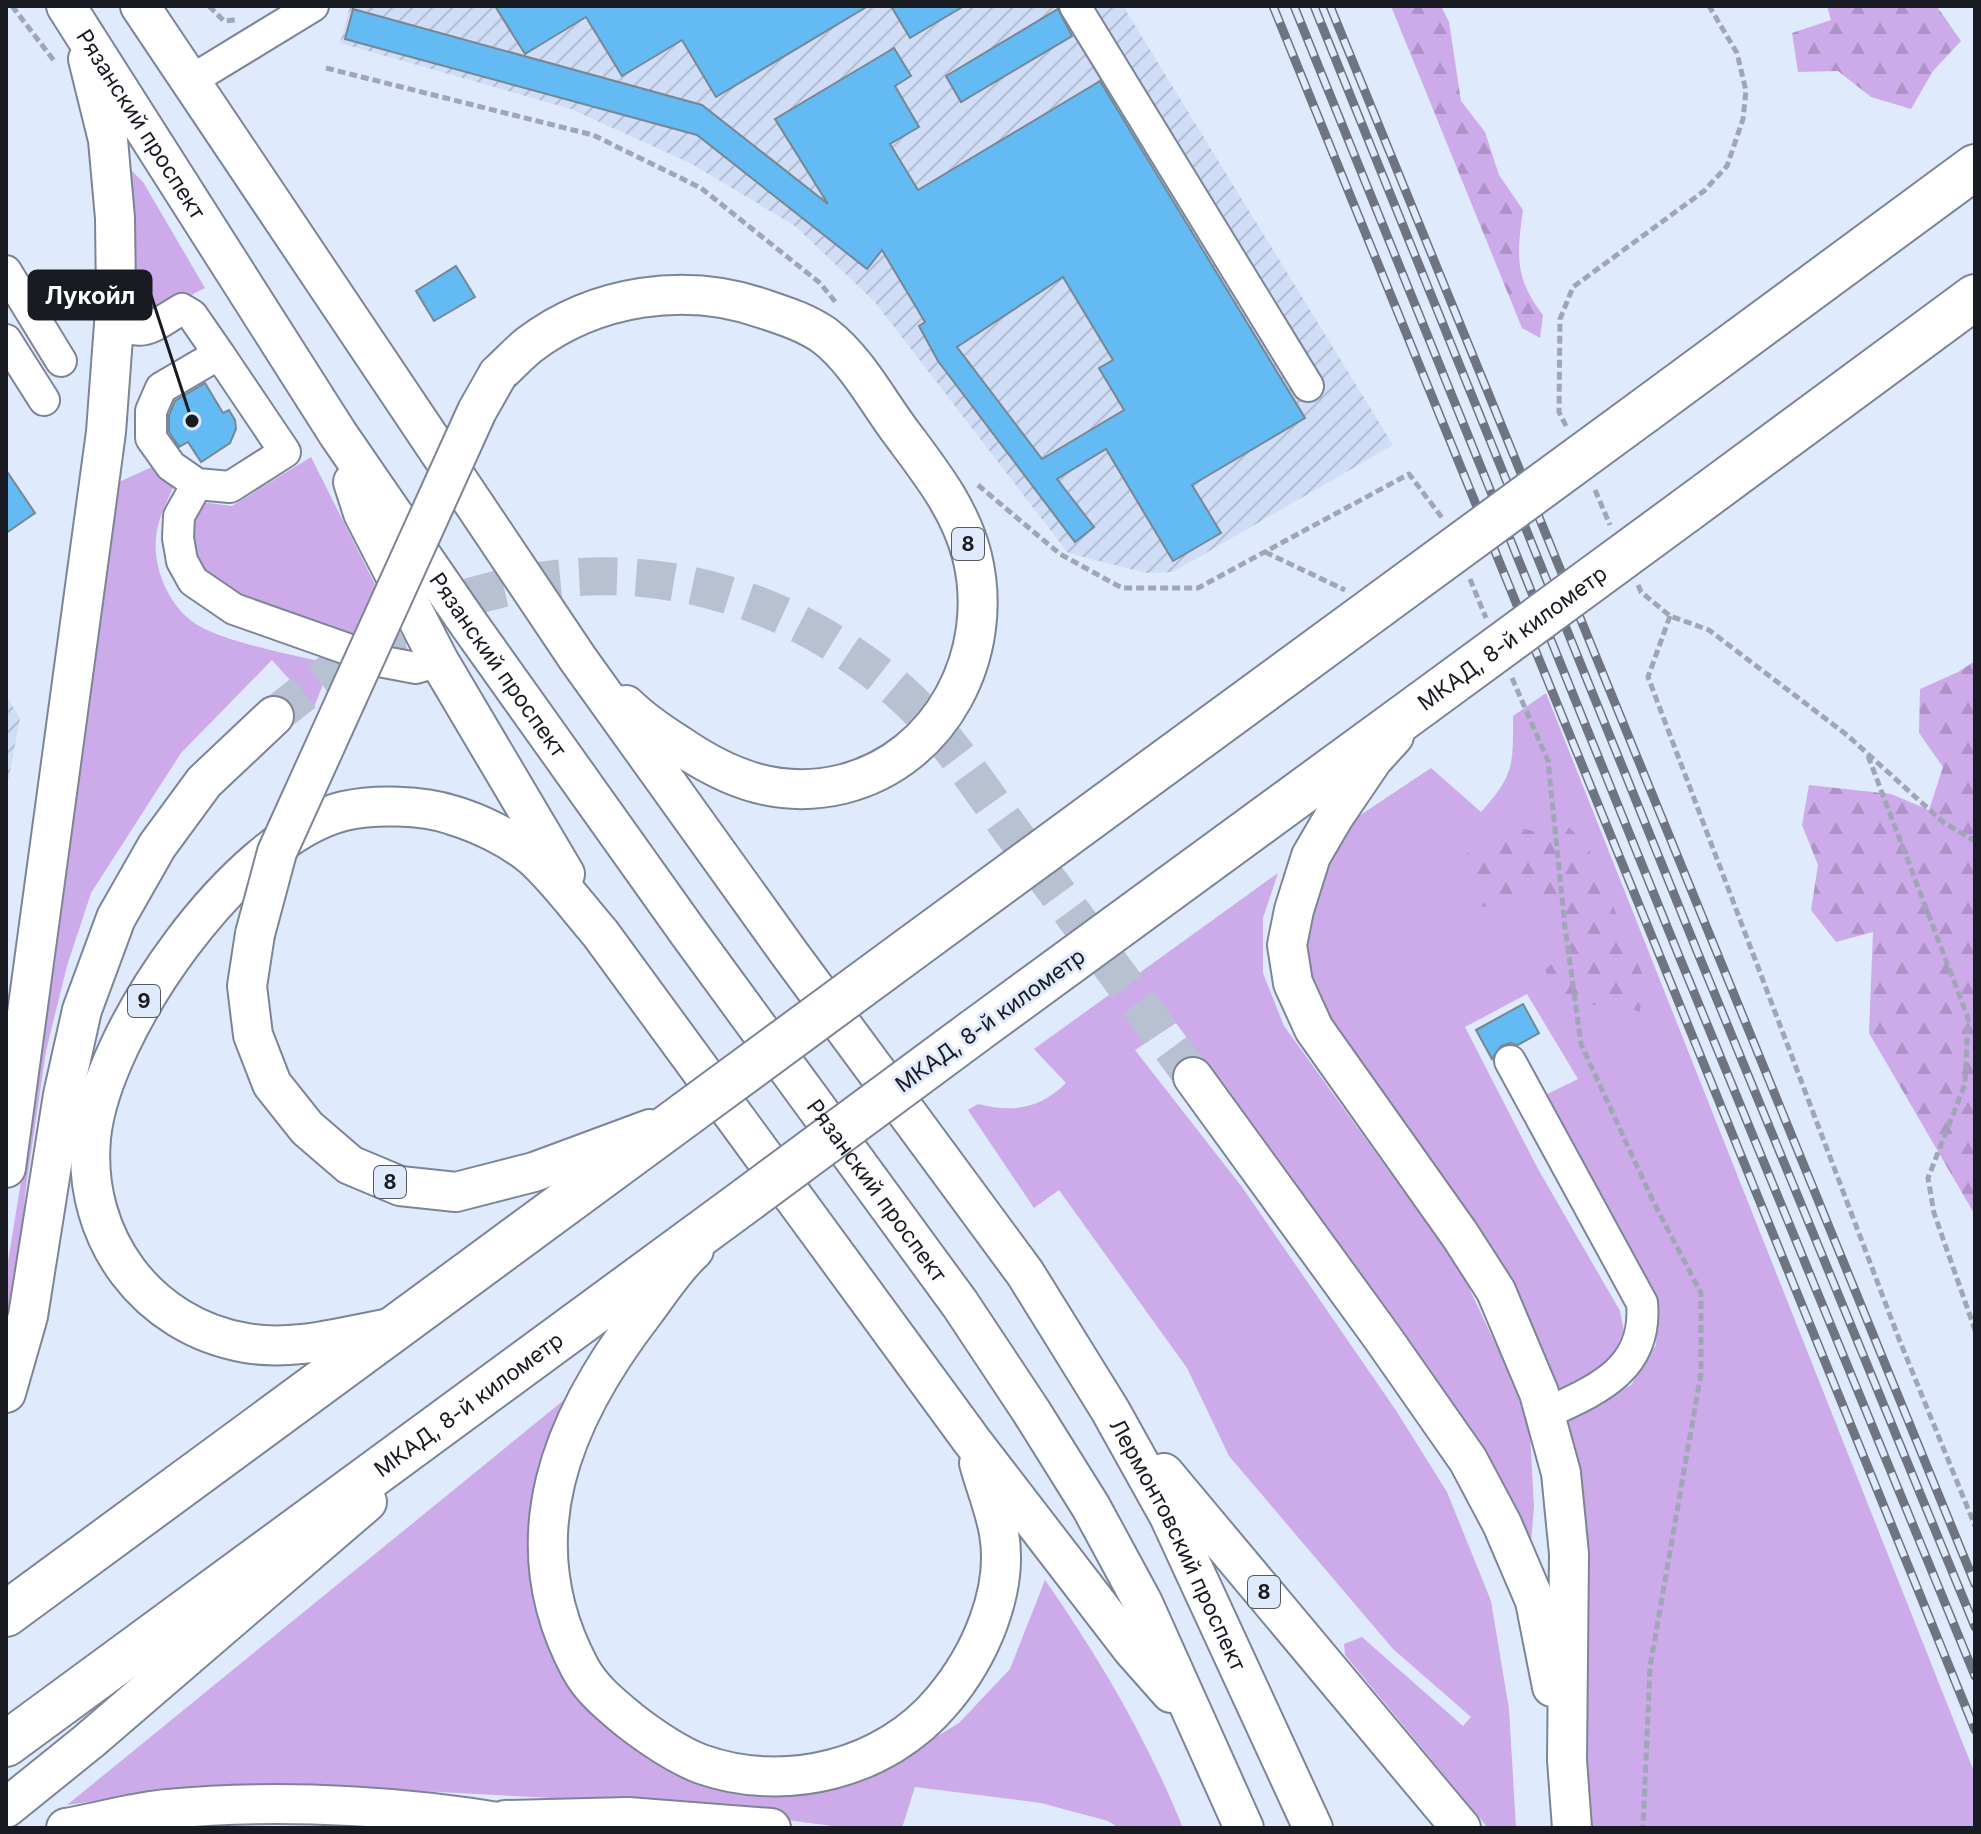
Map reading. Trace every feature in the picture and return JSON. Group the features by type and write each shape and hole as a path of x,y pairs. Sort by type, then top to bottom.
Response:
{"highway":[{"path":"6,1614 1975,167"},
{"name":"МКАД, 8-й километр","path":"6,1744 1975,297"},
{"path":"1870,374 1975,322"}],"main road":[{"path":"140,6 578,659"},
{"path":"6,1168 106,432 114,320 115,218 108,140 73,18"},
{"name":"Рязанский проспект","path":"73,18 338,434 468,623 960,1304 1091,1507 1143,1603 1199,1726"},
{"name":"8","path":"578,659 640,719 706,764 734,778 764,787 795,790 826,788 856,780 884,768 910,751 933,730 951,705 965,677 973,647 977,584 971,554 946,494 851,363 825,336 790,317 719,295 639,298 599,307 562,324 528,346 498,374 477,411 277,852 255,934 247,986 253,1035 272,1084 307,1128 350,1165 400,1186 456,1192 534,1172 607,1147 686,1114"},
{"path":"338,434 363,513 439,661 600,933 972,1441 1132,1649 1199,1726 1244,1828"},
{"name":"Лермонтовский проспект","path":"578,659 789,953 1025,1273 1110,1410 1169,1516 1313,1828"},
{"path":"1422,704 1373,759 1311,856 1287,945 1293,983 1314,1029 1496,1291 1539,1393 1561,1473 1569,1554 1567,1760 1572,1828"},
{"path":"6,1393 28,1316 63,1095 82,1010 116,918 157,846 204,782 274,716"},
{"name":"9","path":"396,1327 280,1345 248,1344 187,1324 160,1307 137,1284 117,1259 103,1230 93,1200 89,1168 91,1136 98,1104 122,1040 168,961 220,896 276,845 344,811 416,807 451,814 497,834 533,856 600,933"},
{"path":"1193,1077 1468,1460 1502,1524 1535,1601 1567,1760"},
{"path":"748,1199 689,1254 621,1342 582,1405 557,1472 547,1539 554,1603 581,1671 606,1701 667,1747 701,1764 768,1777 835,1769 888,1747 912,1730 934,1711 970,1664 994,1600 1000,1556 999,1533 972,1441"},
{"path":"6,1808 89,1741 546,1347"},
{"name":"8","path":"1110,1410 1419,1774 1461,1828"},
{"path":"66,1828 165,1809 254,1803 396,1819 494,1821 628,1817 771,1828"},
{"path":"494,1821 532,1828"}],"lane":[{"path":"190,81 313,6"},
{"path":"1075,6 1308,386"},
{"path":"6,271 61,361"},
{"path":"114,320 127,330 143,332 182,309 192,315 219,354 285,452 230,487 197,484 171,466 151,438 151,411 161,388 219,354"},
{"path":"6,340 44,400"},
{"path":"106,432 151,438"},
{"path":"197,484 179,516 178,538 182,561 193,581 234,609 384,662 416,668 439,661"},
{"path":"1510,1061 1642,1303 1643,1317 1638,1342 1629,1362 1593,1392 1545,1414"}],"path":[{"path":"326,68 593,135 701,188 820,283 846,316"},
{"path":"967,475 1060,554 1122,588 1198,588 1409,474 1444,520"},
{"path":"1265,552 1378,606"},
{"path":"1467,574 1491,628"},
{"path":"1670,616 1648,677 1899,1339 1975,1526"},
{"path":"1867,753 1968,1018 1965,1084 1928,1178 1934,1213 1975,1330"}],"shaded area":[{"path":"350,6 1123,6 1393,445 1173,572 1146,573 1068,553 874,301 795,226 692,164 571,109 340,43"},
{"path":"6,696 20,718 6,793"}],"green space":[{"path":"1391,6 1441,6 1449,22 1461,101 1485,132 1499,175 1523,210 1520,265 1527,289 1543,315 1540,338 1522,328"},
{"path":"1827,6 1938,8 1961,41 1933,71 1911,109 1871,97 1838,71 1798,72 1792,33 1831,20"},
{"path":"130,169 143,182 205,288 151,315 139,308 133,291 136,233"},
{"path":"311,457 412,658 242,603 205,582 189,540 201,502 232,506"},
{"path":"152,467 164,472 175,483 158,524 156,554 162,579 180,610 201,627 217,634 331,664 314,707 272,660 181,753 91,893 67,966 46,1051 26,1187 16,1290 6,1326 6,1274 36,1089 114,511 119,482"},
{"path":"1975,661 1975,1215 1869,1033 1873,932 1836,942 1811,910 1818,865 1802,825 1809,785 1891,794 1929,810 1943,767 1919,733 1920,689"},
{"path":"1546,693 1975,1774 1975,1828 1578,1828 1565,1450 1570,1416 1631,1385 1656,1345 1657,1311 1539,1098 1578,1079 1527,994 1465,1027 1538,1169 1620,1311 1626,1340 1609,1369 1550,1395 1305,983 1301,948 1320,862 1353,820 1431,768 1481,812 1500,788 1510,768 1513,716"},
{"path":"1513,826 1541,833 1568,826 1587,846 1648,987 1639,1012 1612,999 1585,1008 1559,995 1545,970 1566,952 1574,924 1555,904 1535,899 1509,910 1481,906 1464,883 1464,855"},
{"path":"1278,873 1263,918 1263,973 1284,1026 1461,1271 1529,1415 1534,1506 1529,1568 1480,1453 1402,1329 1176,1023 1135,1050 1242,1187 1395,1409 1447,1492 1491,1601 1509,1709 1516,1828 1488,1828 1345,1655 1344,1644 1362,1637 1463,1726 1471,1717 1393,1649 1229,1456 1187,1368 1059,1190 1034,1208 968,1110 978,1104 1002,1108 1025,1107 1056,1092 1066,1083 1034,1049"},
{"path":"575,1391 540,1588 648,1752 886,1767 959,1723 1010,1669 1045,1580 1121,1700 1183,1828 1119,1828 1108,1821 1041,1803 915,1787 902,1828 848,1828 665,1804 420,1791 197,1787 67,1805"}],"building":[{"path":"495,6 868,6 716,97 682,40 622,76 586,17 525,54"},
{"path":"891,6 964,6 910,38"},
{"path":"353,9 702,105 828,204 775,119 894,48 911,76 895,86 919,127 890,144 918,190 1100,81 1305,418 1192,485 1221,533 1173,561 1106,449 1057,479 1094,527 1075,542 938,361 919,326 925,322 882,250 867,269 697,135 345,39","holes":["1063,277 1113,360 1099,368 1124,410 1042,459 957,347"]},
{"path":"1058,9 1072,36 961,102 946,76"},
{"path":"456,266 475,297 434,321 416,291"},
{"path":"205,383 223,413 229,410 236,429 230,443 201,462 188,442 179,447 169,432 169,415 175,401"},
{"path":"6,470 35,513 6,533"},
{"path":"1523,1004 1539,1033 1518,1045 1510,1043 1501,1046 1492,1059 1476,1030"}],"tunnel":[{"path":"274,716 356,654 408,622 461,600 517,585 569,578 621,577 671,582 720,593 768,609 813,631 857,659 899,691 930,722 1193,1077"}],"railway":[{"path":"1273,6 1975,1730"},
{"path":"1294,6 1975,1676"},
{"path":"1314,6 1975,1627"},
{"path":"1330,6 1975,1584"}],"place":[{"name":"Лукойл","path":"192,421"}]}
